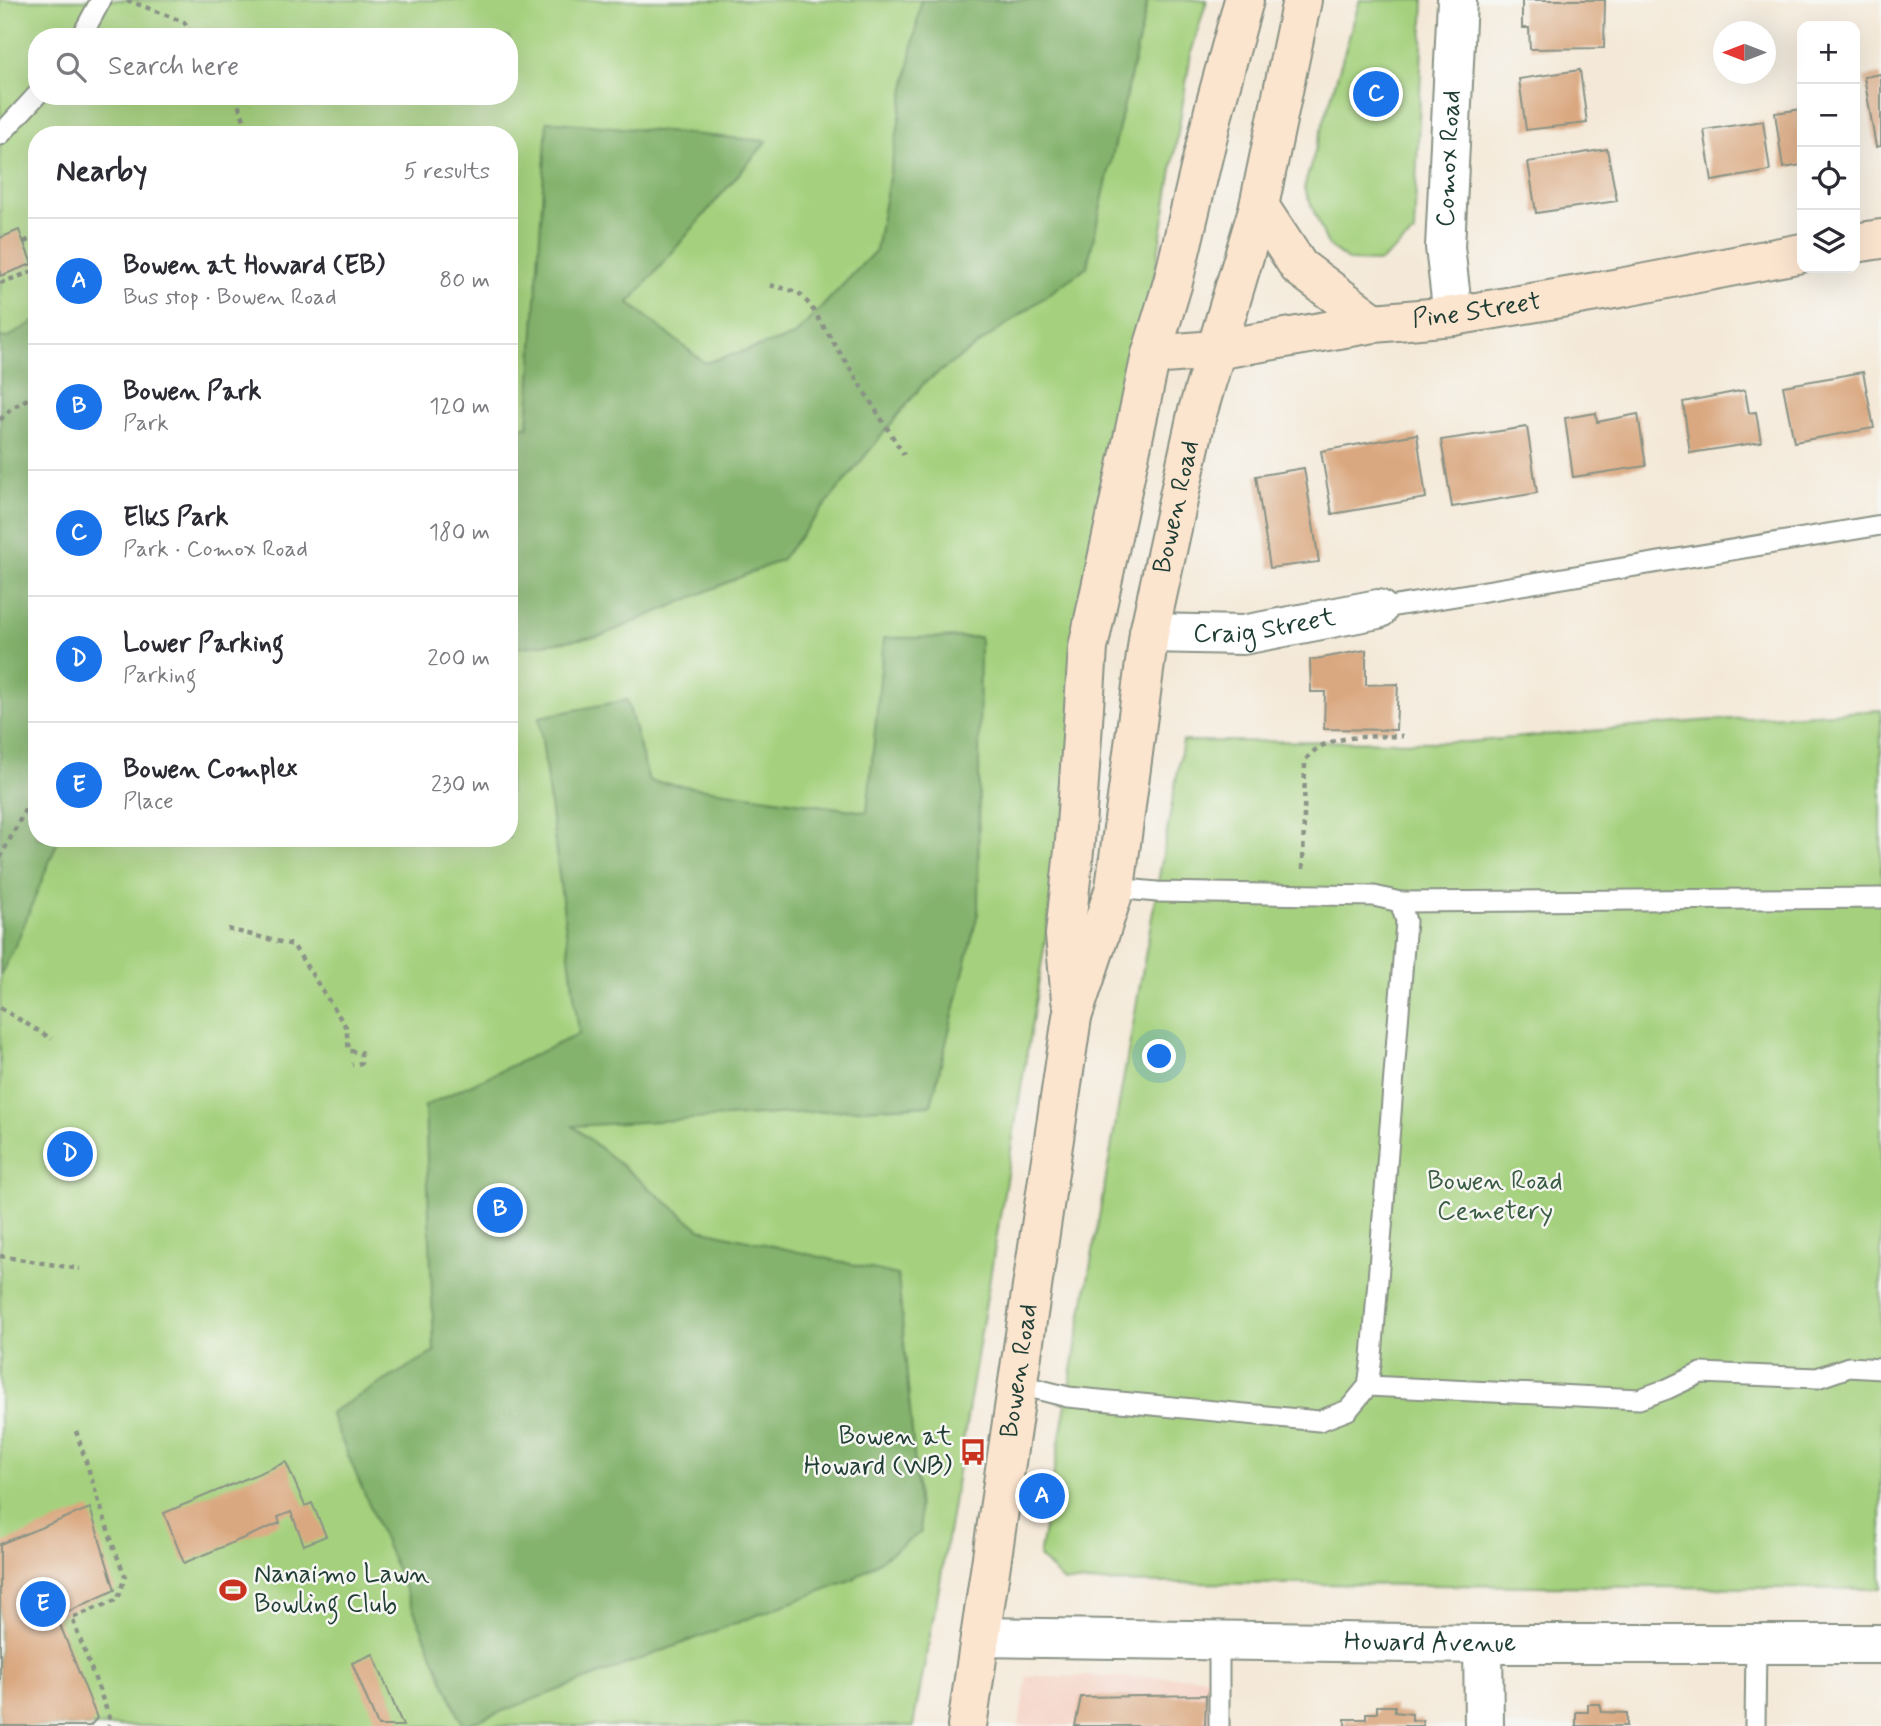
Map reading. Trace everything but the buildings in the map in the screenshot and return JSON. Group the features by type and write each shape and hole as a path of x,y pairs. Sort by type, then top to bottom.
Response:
{"main road":[{"name":"Bowen Road","path":"1072,1017 1065,935 1088,648 1151,355 1173,282 1215,106 1244,0"},
{"name":"Bowen Road","path":"967,1726 1072,1017 1115,888 1149,633 1197,414 1259,206 1302,0"},
{"path":"1259,206 1299,267 1374,323"},
{"path":"1860,242 1881,239"},
{"name":"Pine Street","path":"1151,355 1215,350 1374,323 1453,316 1797,254"}],"street":[{"name":"Comox Road","path":"1453,316 1445,247 1457,0"},
{"name":"Craig Street","path":"1149,633 1242,635 1378,609"},
{"name":"Howard Avenue","path":"980,1637 1483,1644 1881,1644"},
{"path":"1483,1644 1484,1726"}],"lane":[{"path":"86,28 101,0"},
{"path":"0,135 28,105"},
{"path":"1378,609 1881,526"},
{"path":"1115,888 1157,892 1374,896 1400,902 1881,898"},
{"path":"1017,1384 1068,1397 1319,1421 1348,1410 1368,1386 1406,921 1400,902"},
{"path":"1368,1386 1639,1399 1667,1390 1701,1373 1817,1378 1849,1367 1881,1369"},
{"path":"1219,1640 1219,1726"},
{"path":"1755,1726 1756,1644"}],"path":[{"path":"126,0 184,22 188,28"},
{"path":"238,105 247,126"},
{"path":"23,242 28,240"},
{"path":"0,283 28,273"},
{"path":"770,285 798,292 810,305 904,455"},
{"path":"0,420 28,399"},
{"path":"1303,895 1305,761 1311,751 1356,737 1403,736"},
{"path":"0,858 28,804"},
{"path":"228,929 293,945 346,1027 349,1051 361,1052 361,1063 352,1065"},
{"path":"0,1007 52,1039"},
{"path":"0,1256 80,1269"},
{"path":"76,1431 125,1576 118,1599 72,1618 109,1716 109,1726"}],"shaded area":[{"path":"1027,1676 1213,1677 1213,1726 1019,1726"}],"green space":[{"path":"0,0 1207,0 1191,53 940,1582 913,1726 0,1726"},
{"path":"921,0 1148,0 1087,267 924,383 781,560 601,636 518,648 518,425 528,427 547,121 767,141 629,303 705,363 794,336 876,250"},
{"path":"1360,0 1424,0 1414,233 1380,262 1349,261 1328,245 1304,188"},
{"path":"28,325 28,847 55,847 17,942 0,976 0,337 7,338"},
{"path":"980,637 978,913 931,1105 573,1126 700,1229 898,1275 921,1532 853,1579 463,1726 330,1413 434,1352 425,1106 579,1034 539,717 627,700 649,781 867,812 884,638"},
{"name":"Bowen Road Cemetery","path":"1881,710 1881,1589 1064,1582 1039,1557 1183,741 1468,742 1700,721"}],"place":[{"name":"Elks Park","path":"1376,94"},
{"name":"Lower Parking","path":"70,1154"},
{"name":"Bowen Park","path":"500,1210"},
{"name":"Bowen at Howard (WB)","path":"973,1452"},
{"name":"Bowen at Howard (EB)","path":"1042,1496"},
{"name":"Nanaimo Lawn Bowling Club","path":"233,1590"},
{"name":"Bowen Complex","path":"43,1604"}]}
